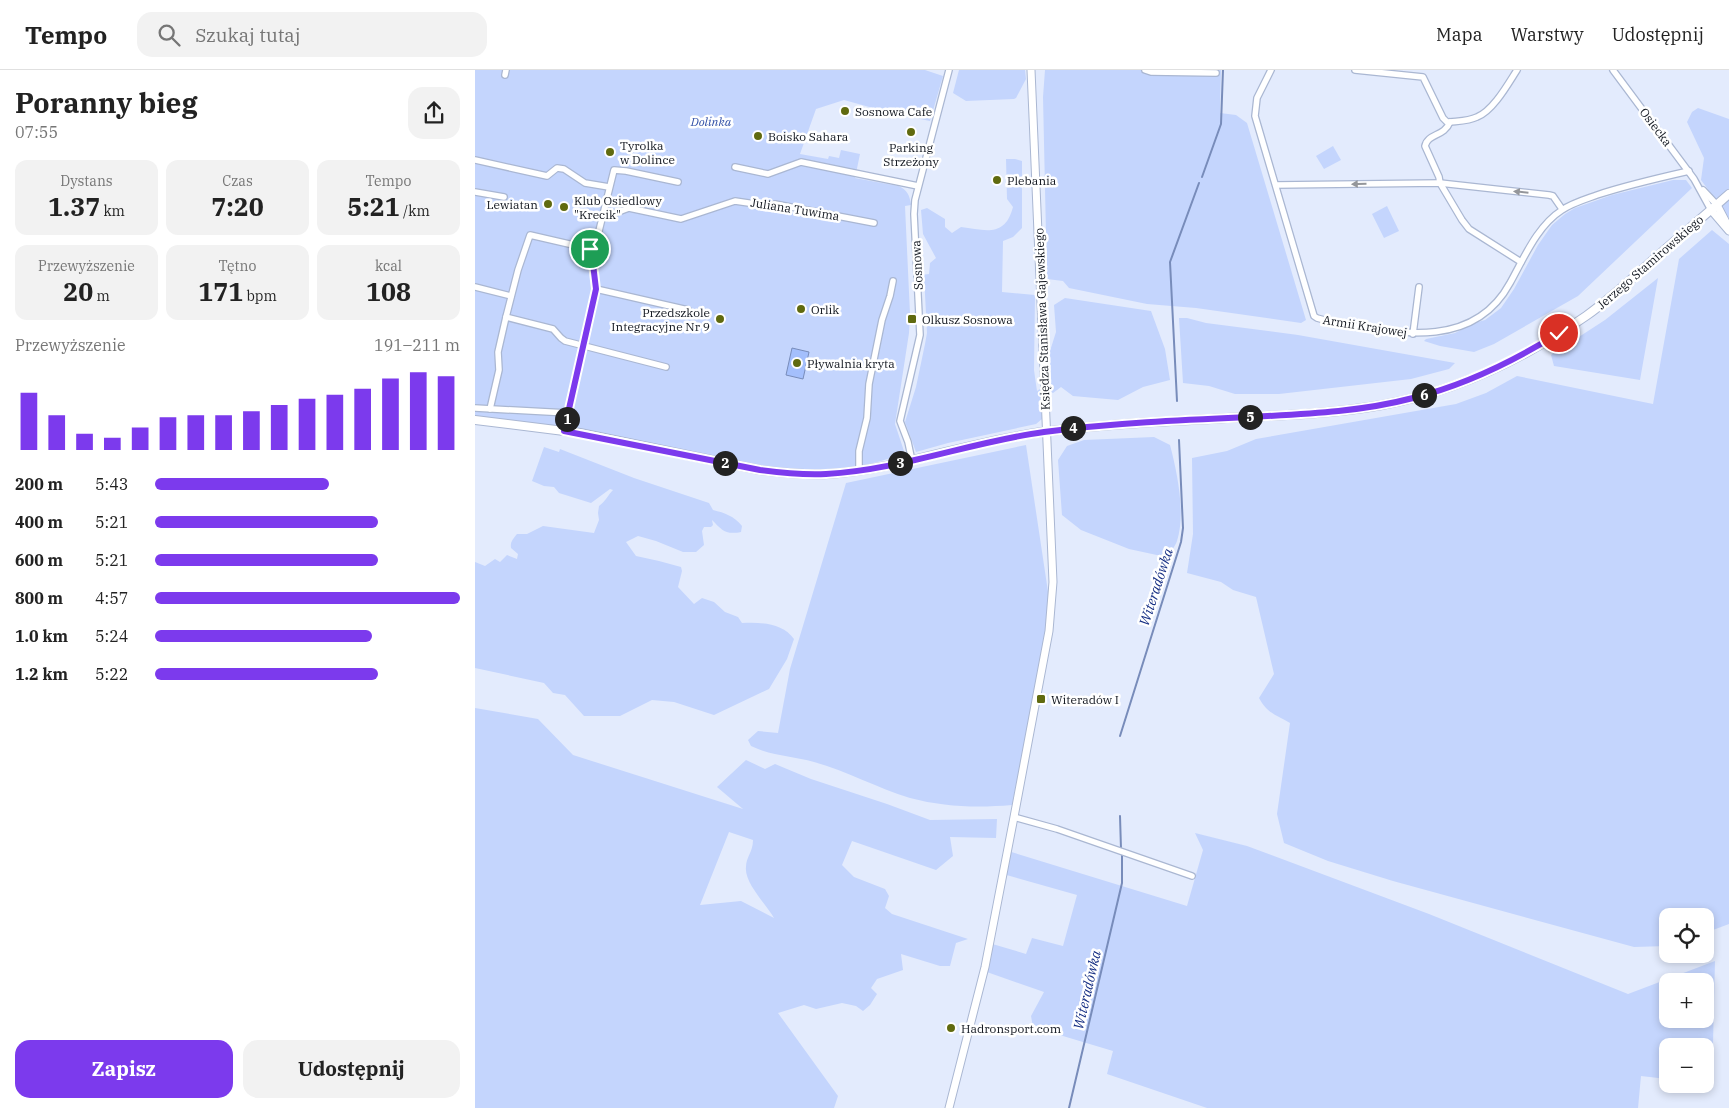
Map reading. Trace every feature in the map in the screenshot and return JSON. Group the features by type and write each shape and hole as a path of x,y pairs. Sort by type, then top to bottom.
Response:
{"main road":[{"name":"Jerzego Stamirowskiego","path":"475,420 564,431 760,470 808,474 859,471 912,461 1001,438 1047,431 1295,415 1346,411 1382,405 1414,398 1453,386 1502,366 1544,343 1588,315 1621,289 1729,194"}],"street":[{"name":"Sosnowa","path":"912,461 900,421 920,335 914,214 918,186 949,70"},
{"name":"Księdza Stanisława Gajewskiego","path":"949,1108 985,967 1047,645 1052,608 1053,582 1031,70"},
{"path":"1145,70 1151,72 1216,73"},
{"name":"Armii Krajowej","path":"1271,70 1257,98 1255,116 1314,316 1328,322 1413,334 1449,329 1468,322 1485,313 1501,296 1548,221 1563,209 1624,186 1689,171"},
{"path":"1355,70 1423,77 1443,118 1447,122 1473,119 1481,115 1494,103 1517,70"},
{"name":"Osiecka","path":"1613,70 1689,171 1729,230"},
{"path":"1450,122 1447,129 1426,141 1427,150 1440,183 1461,220 1469,229 1521,262"},
{"path":"475,160 547,176 557,168 564,169 585,183 609,187"},
{"path":"735,167 768,174 801,162 918,186"},
{"path":"564,431 596,289 593,264 595,250 613,170 678,182"},
{"path":"1276,186 1440,183 1549,195 1553,196 1563,209"},
{"path":"475,192 504,197"},
{"name":"Juliana Tuwima","path":"602,218 629,208 681,219 735,201 769,206 775,204 873,223"},
{"path":"490,409 499,370 498,352 506,317 530,234 595,250"},
{"name":"Sosnowa","path":"859,471 859,451 867,418 869,384 882,320 893,281"},
{"path":"475,287 511,296"},
{"path":"1413,334 1419,288"},
{"path":"596,289 688,310"},
{"path":"506,317 553,329 565,341 666,366"},
{"path":"475,408 568,413"},
{"path":"1014,818 1057,829 1192,876"}],"green space":[{"name":"Dolinka","path":"475,70 925,70 943,76 930,121 844,100 816,109 800,154 828,159 829,156 839,158 841,150 860,154 855,178 898,186 908,193 911,205 905,206 910,314 909,333 895,424 904,451 902,454 885,460 850,467 815,470 779,469 761,467 574,428 475,416"},
{"path":"959,70 1025,70 1026,79 1014,99 966,101 953,93"},
{"path":"1045,70 1221,70 1220,113 1236,115 1247,123 1306,320 1301,323 1196,308 1147,304 1069,288 1063,281 1047,279 1043,97"},
{"path":"1698,108 1729,119 1729,218 1701,180 1704,158 1687,122 1692,112"},
{"path":"1333,146 1341,160 1324,169 1316,156"},
{"path":"1006,159 1022,161 1022,228 1013,237 1003,241 1002,292 1035,295 1034,370 1037,391 1040,389 1042,419 1036,424 916,452 905,422 916,387 927,333 924,275 921,275 929,274 930,263 936,258 923,234 921,210 927,208 945,219 945,227 952,233 961,227 986,230 999,228 1005,224 1013,207 1007,199"},
{"path":"1673,180 1686,180 1692,188 1578,296 1494,344 1474,352 1424,341 1455,333 1474,323 1485,320 1501,308 1514,289 1538,245 1552,225 1565,214 1575,208 1612,195"},
{"path":"1387,206 1399,231 1384,238 1372,214"},
{"path":"1712,230 1729,244 1729,924 1714,930 1714,908 1659,908 1659,946 1634,947 1393,881 1328,861 1284,843 1277,814 1290,723 1276,716 1259,698 1274,674 1256,597 1233,590 1221,582 1187,573 1193,534 1192,458 1227,451 1256,439 1456,404 1486,393 1517,376 1653,404 1679,259"},
{"path":"1658,278 1640,380 1554,366 1551,355 1605,320"},
{"path":"1065,298 1151,311 1165,349 1170,380 1143,387 1118,400 1073,396 1061,387 1053,393 1051,392 1050,351 1056,332 1054,305"},
{"path":"1179,318 1298,335 1455,363 1449,369 1411,379 1279,394 1235,394 1209,386 1183,383"},
{"path":"1154,437 1170,445 1181,505 1180,530 1176,543 1166,557 1129,549 1081,530 1062,515 1058,460 1067,446 1084,440"},
{"path":"1026,445 1050,605 1044,645 1012,805 961,806 923,801 898,794 826,766 766,752 751,746 748,740 758,731 778,733 790,669 846,483"},
{"path":"544,447 559,452 560,449 634,478 709,503 713,510 729,515 742,526 741,532 731,533 721,529 712,520 713,525 711,527 704,527 702,531 704,545 696,552 683,552 638,536 626,542 636,556 681,567 682,571 678,587 694,604 702,598 714,602 725,612 738,617 742,623 771,625 784,630 794,639 787,659 769,689 714,715 674,702 652,700 620,716 584,716 565,695 553,693 544,683 475,668 475,562 485,566 495,559 500,562 507,555 517,559 518,554 511,548 511,542 514,537 517,534 527,534 543,526 594,533 599,520 599,506 613,490 610,489 591,503 559,493 554,487 544,486 532,481"},
{"path":"475,708 538,719 573,755 743,809 717,787 746,760 765,769 775,764 811,779 930,820 997,819 996,838 950,837 953,856 936,870 852,841 842,865 854,877 885,889 889,896 885,908 892,914 968,939 956,943 950,966 940,966 901,954 903,970 877,979 871,988 877,994 870,1005 863,1011 856,1006 842,1003 816,1009 804,1005 778,1013 838,1096 834,1108 475,1108","holes":["729,832 753,840 746,863 746,873 752,887 774,918 741,901 700,905"]},
{"path":"1195,833 1247,846 1429,914 1628,994 1659,982 1659,1028 1713,1028 1713,1038 1659,1038 1659,1078 1641,1076 1638,1108 1207,1108 1107,1074 1113,1051 1033,1027 1031,1016 1044,992 984,971 989,943 1026,954 1032,938 1063,946 1077,895 1003,874 1008,851 1187,906 1203,850"},
{"path":"1715,961 1714,1002 1714,973 1683,973 1714,963"}],"shaded area":[{"name":"Pływalnia kryta","path":"792,348 809,352 803,379 786,375"}],"waterway":[{"name":"Witeradówka","path":"1202,177 1221,124 1223,70"},
{"name":"Witeradówka","path":"1177,401 1170,262 1199,183"},
{"name":"Witeradówka","path":"1120,736 1181,542 1183,528 1179,440"},
{"name":"Witeradówka","path":"1120,816 1121,849"},
{"name":"Witeradówka","path":"1069,1108 1122,883 1122,854"}],"place":[{"name":"Sosnowa Cafe","path":"845,111"},
{"name":"Parking Strzeżony","path":"911,132"},
{"name":"Boisko Sahara","path":"758,136"},
{"name":"Tyrolka w Dolince","path":"610,152"},
{"name":"Plebania","path":"997,180"},
{"name":"Lewiatan","path":"548,204"},
{"name":"Klub Osiedlowy \"Krecik\"","path":"564,207"},
{"name":"Orlik","path":"801,309"},
{"name":"Przedszkole Integracyjne Nr 9","path":"720,319"},
{"name":"Olkusz Sosnowa","path":"912,319"},
{"name":"Pływalnia kryta","path":"797,363"},
{"name":"Witeradów I","path":"1041,699"},
{"name":"Hadronsport.com","path":"951,1028"}],"route":[{"path":"590,249 595,250 593,264 596,289 564,431 760,470 784,473 826,474 859,471 912,461 1001,438 1047,431 1189,420 1295,415 1346,411 1382,405 1414,398 1453,386 1502,366 1559,333"}]}
